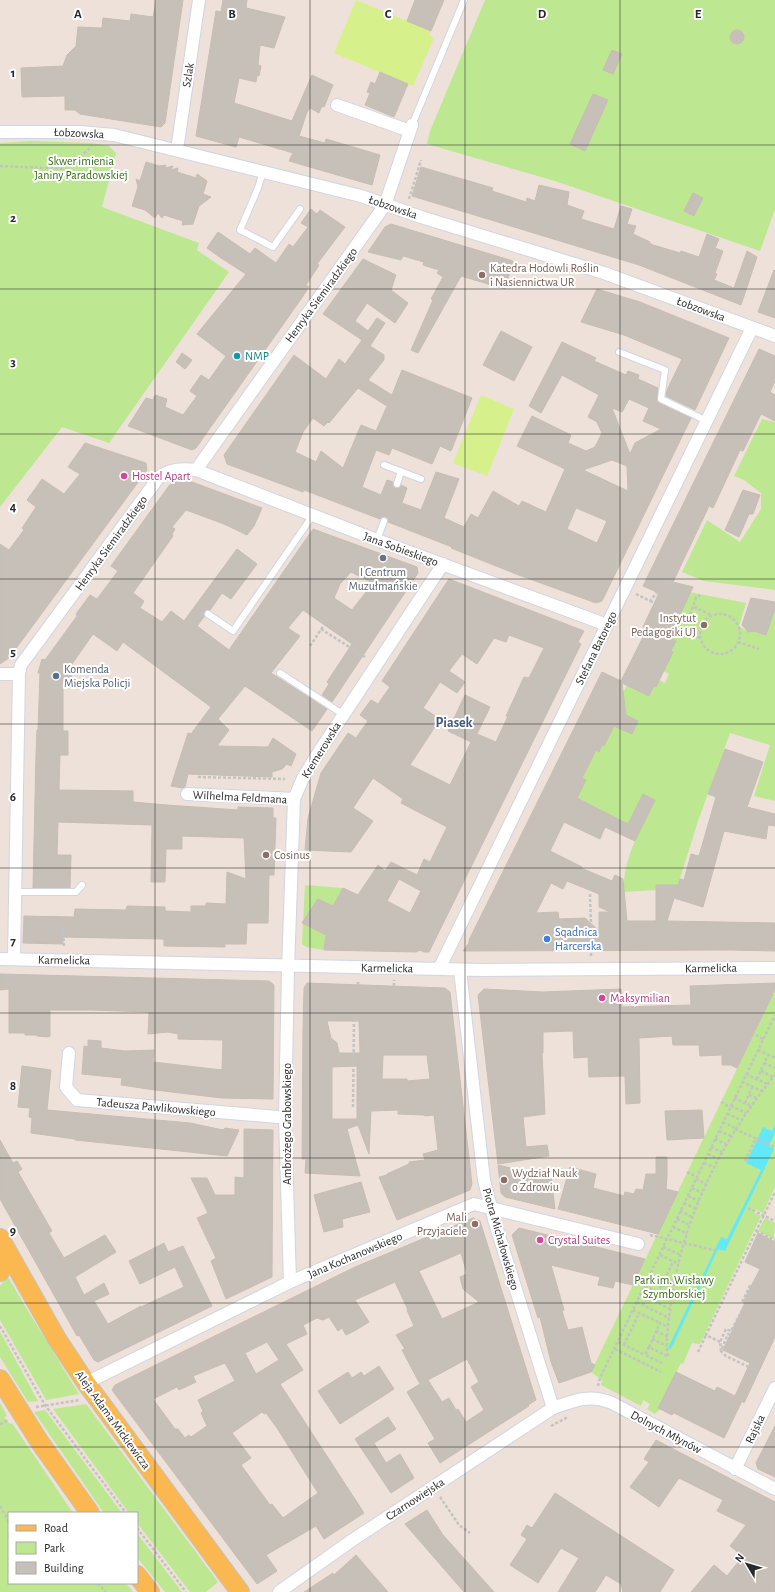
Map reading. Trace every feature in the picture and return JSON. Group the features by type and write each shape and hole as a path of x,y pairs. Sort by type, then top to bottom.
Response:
{"main road":[{"name":"Aleja Adama Mickiewicza","path":"0,1238 85,1392 240,1592"},
{"path":"0,1272 9,1254"},
{"path":"0,1379 39,1441 89,1512"},
{"path":"138,1576 150,1592"}],"street":[{"name":"Szlak","path":"177,150 199,0"},
{"path":"337,105 411,128"},
{"name":"Henryka Siemiradzkiego","path":"14,959 19,674 21,665 159,477 167,472 178,469 196,470 385,205 411,128"},
{"name":"Łobzowska","path":"0,132 98,133 177,150 361,196 385,205 604,273 775,336"},
{"name":"Stefana Batorego","path":"439,969 752,328"},
{"name":"Jana Sobieskiego","path":"196,470 377,540 607,625"},
{"name":"Kremerowska","path":"288,966 294,800 303,778 313,761 443,564"},
{"path":"0,674 19,674"},
{"name":"Wilhelma Feldmana","path":"186,794 294,800"},
{"name":"Karmelicka","path":"0,959 460,970 775,968"},
{"name":"Ambrożego Grabowskiego","path":"288,966 285,1117 290,1282"},
{"name":"Piotra Michałowskiego","path":"460,970 484,1180 491,1208 553,1408"},
{"name":"Tadeusza Pawlikowskiego","path":"69,1053 66,1087 78,1100 285,1117"},
{"name":"Jana Kochanowskiego","path":"85,1392 290,1282 474,1204 638,1244"},
{"name":"Rajska","path":"735,1469 775,1388"},
{"name":"Dolnych Młynów","path":"553,1408 577,1399 602,1399 775,1489"},
{"name":"Czarnowiejska","path":"279,1592 345,1546 553,1408"}],"lane":[{"path":"411,128 464,0"},
{"path":"263,171 260,183 240,230 273,247 300,210"},
{"path":"620,352 665,370 661,399 707,420"},
{"path":"384,465 421,479"},
{"path":"397,484 401,471"},
{"path":"208,614 233,631 313,515"},
{"path":"377,540 384,521"},
{"path":"280,673 344,715"},
{"path":"15,892 76,892 82,885"}],"path":[{"path":"0,166 67,169 93,145"},
{"path":"409,199 421,160"},
{"path":"660,587 665,581 679,585"},
{"path":"650,601 658,591"},
{"path":"635,593 655,603"},
{"path":"682,638 696,598 700,595"},
{"path":"694,607 709,614 710,616"},
{"path":"717,614 729,616 739,626 740,631 738,642 730,651 718,653 707,648 701,638 702,625 710,616 717,614"},
{"path":"689,619 702,625"},
{"path":"310,646 324,625"},
{"path":"321,629 365,657"},
{"path":"683,633 701,638"},
{"path":"738,642 759,649"},
{"path":"198,777 285,779"},
{"path":"590,894 591,926"},
{"path":"63,928 64,947"},
{"path":"591,956 592,951"},
{"path":"358,980 358,985"},
{"path":"394,980 394,986"},
{"path":"598,1386 600,1378 775,1015"},
{"path":"353,1107 354,1018"},
{"path":"756,1035 763,1039"},
{"path":"758,1050 775,1058"},
{"path":"757,1079 768,1055"},
{"path":"764,1063 775,1068"},
{"path":"649,1347 668,1356 668,1327 673,1290 676,1273 692,1217 706,1184 730,1136 756,1098 774,1076 761,1071"},
{"path":"746,1074 767,1084"},
{"path":"742,1082 762,1091"},
{"path":"745,1103 752,1087"},
{"path":"749,1095 756,1098"},
{"path":"734,1098 751,1106"},
{"path":"721,1102 746,1113"},
{"path":"727,1114 741,1120"},
{"path":"723,1122 775,1147"},
{"path":"719,1131 730,1136"},
{"path":"715,1139 726,1144"},
{"path":"745,1161 757,1139"},
{"path":"711,1146 722,1152"},
{"path":"708,1154 718,1159"},
{"path":"704,1163 714,1167"},
{"path":"687,1172 706,1184"},
{"path":"692,1188 702,1193"},
{"path":"698,1352 775,1192"},
{"path":"688,1196 699,1201"},
{"path":"684,1203 696,1209"},
{"path":"748,1208 775,1220"},
{"path":"680,1211 692,1217"},
{"path":"676,1219 690,1226"},
{"path":"673,1227 687,1234"},
{"path":"756,1231 775,1240"},
{"path":"650,1235 716,1250"},
{"path":"663,1247 681,1255"},
{"path":"660,1255 679,1264"},
{"path":"658,1293 673,1262"},
{"path":"670,1270 676,1273"},
{"path":"666,1277 675,1282"},
{"path":"662,1285 673,1290"},
{"path":"645,1286 672,1299"},
{"path":"753,1287 750,1286 742,1302 746,1303 731,1331 726,1329 720,1342 721,1351 726,1356 757,1371 753,1378"},
{"path":"746,1300 751,1291"},
{"path":"641,1294 670,1309"},
{"path":"643,1305 647,1297"},
{"path":"637,1302 669,1318"},
{"path":"633,1310 668,1327"},
{"path":"624,1345 639,1313"},
{"path":"645,1355 660,1323"},
{"path":"0,1326 45,1405 125,1512"},
{"path":"656,1331 668,1337"},
{"path":"721,1351 728,1334 730,1335"},
{"path":"706,1335 720,1342"},
{"path":"652,1339 667,1346"},
{"path":"618,1342 664,1364"},
{"path":"615,1349 661,1372"},
{"path":"31,1407 45,1405 85,1392"},
{"path":"0,1424 7,1421"},
{"path":"440,1497 459,1525 470,1533"},
{"path":"0,1506 8,1520"},
{"path":"138,1529 186,1592"},
{"path":"99,1584 106,1592"}],"green space":[{"path":"356,0 431,31 429,35 434,38 413,86 334,53"},
{"path":"485,0 775,0 775,209 760,251 555,181 427,144 430,131"},
{"name":"Skwer imienia Janiny Paradowskiej","path":"31,141 91,143 109,146 116,153 102,207 199,243 197,250 229,272 109,443 62,427 0,507 0,143"},
{"path":"481,395 514,409 487,476 453,463"},
{"path":"762,419 775,422 775,590 704,581 682,572 707,520 740,542 761,509 761,493 744,480 734,476"},
{"path":"689,592 746,603 739,626 748,632 751,632 775,608 775,801 754,796 770,745 730,733 698,821 678,885 657,885 656,890 624,892 624,880 629,856 655,800 643,794 628,824 578,799 572,799 595,750 599,751 605,731 620,717 625,709 625,704 619,701 627,685 649,696 659,680 665,683 669,674 663,671 676,641 668,637 685,604 684,603"},
{"path":"305,885 343,888 333,906 318,899 303,921"},
{"path":"303,924 326,935 324,950 306,947 302,944"},
{"name":"Park im. Wisławy Szymborskiej","path":"773,994 775,994 775,1187 763,1213 755,1209 753,1212 761,1216 700,1344 692,1343 683,1364 681,1363 658,1407 660,1409 655,1414 647,1409 650,1404 643,1400 641,1406 601,1385 602,1380 591,1372"},
{"path":"765,1218 775,1223 774,1239 758,1231"},
{"path":"7,1277 79,1394 46,1400 0,1320 0,1286"},
{"path":"0,1332 38,1401 28,1402 0,1357"},
{"path":"0,1403 7,1416 4,1417 10,1424 12,1423 72,1512 8,1512 8,1584 127,1584 133,1592 0,1592"},
{"path":"86,1404 218,1582 206,1592 190,1592 138,1524 138,1512 128,1512 53,1409"},
{"path":"45,1410 121,1512 103,1512 34,1412"},
{"path":"138,1534 182,1592 165,1592 138,1558"}],"water":[{"path":"775,1124 775,1133 769,1146 774,1149 725,1251 718,1249 671,1349 668,1348 721,1237 727,1239 761,1170 746,1163 763,1127 772,1131"}],"building":[{"path":"156,0 183,0 165,123 161,127 80,114 75,110 65,110 65,96 22,97 21,68 63,66 67,55 76,46 78,27 102,28 103,18 130,21 131,14 153,17"},
{"path":"223,0 247,0 246,8 285,17 274,48 260,45 258,65 261,66 256,82 239,78 234,103 292,121 312,75 333,85 324,107 322,106 319,113 310,108 307,112 299,136 325,143 326,139 380,155 372,185 289,161 293,153 239,137 236,147 196,136 216,11 221,12"},
{"path":"415,0 444,0 431,31 407,21"},
{"path":"737,30 742,32 744,37 742,42 737,44 732,42 730,37 732,32"},
{"path":"612,50 622,54 613,74 603,70"},
{"path":"380,72 408,84 394,117 365,105 370,93 367,92 371,82 375,84"},
{"path":"593,94 608,100 585,151 570,144"},
{"path":"146,162 159,166 166,165 165,168 173,166 171,170 178,168 177,172 196,178 197,174 207,181 203,194 211,197 199,206 193,224 182,225 183,221 164,215 162,218 158,213 155,218 145,210 132,206 138,187 136,179 140,181"},
{"path":"421,167 493,188 492,191 526,202 527,198 535,201 539,185 569,192 567,205 584,211 581,219 614,229 621,206 632,209 627,224 636,226 633,234 650,242 650,244 680,253 681,251 699,257 707,234 719,239 715,248 723,251 714,280 734,288 747,251 757,257 741,305 639,265 412,196"},
{"path":"693,193 703,198 694,216 684,211"},
{"path":"311,209 317,214 320,210 345,227 317,264 319,265 306,285 309,287 301,299 196,448 192,450 128,426 146,398 153,400 155,395 167,399 165,407 183,415 197,396 190,391 201,375 209,380 226,356 197,334 246,274 207,248 218,232 250,254 255,248 276,263 289,244 293,247 308,227 301,223"},
{"path":"391,224 513,261 505,289 461,276 418,353 411,350 433,300 431,299 443,277 437,273 439,270 423,265 424,262 403,256 401,260 368,252 385,227"},
{"path":"363,259 396,275 391,290 408,303 395,323 367,303 355,321 368,331 377,318 385,323 370,346 384,355 384,360 368,380 392,395 402,370 472,398 451,451 440,446 432,464 392,448 389,455 376,450 362,487 381,495 387,480 393,482 395,488 398,488 401,485 407,488 402,503 421,510 436,472 459,479 444,518 464,527 471,514 478,518 493,491 519,506 522,501 546,512 565,469 517,446 532,416 571,435 568,443 586,451 595,447 602,433 597,422 588,417 599,395 562,375 541,413 529,406 562,342 596,358 594,361 626,375 628,371 639,375 638,379 658,388 657,399 659,403 691,418 602,601 596,603 516,574 388,522 388,518 385,517 380,519 304,490 303,492 227,464 224,455 294,355 326,379 339,359 345,364 362,340 323,314","holes":["358,388 387,406 376,431 361,425 343,468 321,451 316,462 295,452 303,432 313,418 324,426 328,422 329,423","629,399 649,408 643,421 661,429 635,443 630,454 612,408 622,412","612,460 627,466 628,491 583,470","576,508 607,521 597,543 567,529"]},
{"path":"774,270 775,271 775,318 758,312"},
{"path":"597,289 640,302 729,338 695,410 666,396 667,390 682,359 624,335 581,322"},
{"path":"501,331 532,347 514,381 483,365"},
{"path":"759,349 775,356 775,381 770,392 775,395 775,421 761,414 743,451 740,450 713,508 709,506 673,582 693,587 669,638 676,641 671,651 673,652 656,687 654,686 649,696 622,683 626,715 638,721 632,734 614,726 604,746 602,745 599,752 596,750 582,778 586,780 577,798 628,824 643,794 655,800 635,841 605,827 600,839 564,822 550,851 582,867 581,868 612,881 615,875 623,879 627,921 656,921 656,885 678,885 680,879 684,880 691,854 699,856 716,797 708,794 725,749 763,762 747,807 775,814 775,826 768,825 766,839 724,831 703,907 674,898 667,921 775,923 775,951 463,951 469,943 469,940 602,672 621,681 647,629 643,627 659,593 643,586","holes":["567,881 599,894 599,907 610,912 599,912 599,931 585,918 559,919 558,912 536,913 551,883 563,889"]},
{"path":"182,353 192,360 185,369 176,362"},
{"path":"85,443 146,463 147,470 9,658 0,664 0,544 9,550 24,530 22,528 36,507 27,500 42,479 64,494 80,474 68,467"},
{"path":"184,479 262,508 254,526 247,535 224,524 186,510 172,527 175,529 172,534 173,536 133,593 144,601 140,608 162,622 171,611 184,621 237,549 257,564 231,599 222,593 210,610 205,611 204,617 197,626 229,650 313,529 417,567 418,573 332,702 322,695 329,684 327,682 352,644 303,610 288,628 300,636 271,673 327,709 312,731 245,686 218,719 229,730 217,746 268,747 273,738 296,754 291,766 287,764 282,769 272,772 272,777 188,774 185,787 182,788 171,786 188,733 191,734 211,707 123,642 117,651 93,634 72,664 71,678 65,684 65,688 63,688 63,731 68,731 68,755 60,755 59,790 133,791 133,802 167,805 238,810 238,807 273,808 273,818 276,818 274,875 269,875 268,923 247,923 246,944 225,944 225,947 164,946 164,939 63,937 63,944 23,943 24,916 74,917 75,909 126,910 127,906 165,907 165,911 191,912 191,906 206,906 206,903 226,904 227,872 246,879 244,838 182,836 182,849 166,849 165,882 151,882 152,825 58,822 57,855 71,855 70,888 33,888 36,754 40,673 38,673 42,659 45,660 77,616 76,614 90,595 97,599 118,571 111,566 171,483","holes":["351,572 373,583 352,610 334,598 340,584"]},
{"path":"743,490 760,495 753,514 749,514 739,537 725,530"},
{"path":"449,579 584,631 578,642 581,644 429,952 420,950 416,952 324,950 326,935 302,923 318,899 333,906 343,888 358,895 378,865 385,871 391,862 417,875 424,859 430,862 447,827 401,803 403,799 373,778 353,808 373,821 351,852 305,850 308,818 321,773 348,733 356,738 368,721 360,715 371,700 378,704 390,687 382,681","holes":["509,635 544,648 529,678 524,677 496,742 477,734 490,707 465,695 448,731 471,742 450,785 410,765 440,719 423,708 440,682 457,693 465,682 449,671 462,654 477,664 494,638 506,642","399,879 421,891 410,913 387,901"]},
{"path":"751,598 775,602 775,608 766,635 754,631 748,632 742,625"},
{"path":"0,974 269,981 274,985 273,1099 222,1098 155,1090 121,1085 122,1078 82,1074 84,1046 88,1047 88,1040 101,1041 101,1048 125,1051 154,1050 153,1062 222,1070 223,1040 178,1039 178,1034 168,1032 148,1034 149,1012 92,1010 50,1010 50,1036 48,1037 25,1035 25,1033 9,1033 9,989 0,990"},
{"path":"307,983 445,988 450,992 472,1184 470,1190 397,1220 379,1177 387,1175 409,1164 409,1162 425,1160 423,1154 438,1150 434,1115 425,1116 398,1114 398,1110 371,1111 369,1154 358,1125 347,1129 360,1176 305,1173 306,1159 302,1159 304,988","holes":["327,1021 359,1021 360,1053 339,1053 337,1043 331,1038","383,1055 427,1055 430,1079 407,1081 407,1079 382,1079","357,1066 357,1119 332,1119 332,1067"]},
{"path":"775,983 775,990 737,1068 731,1065 722,1065 722,1055 700,1056 699,1045 673,1045 672,1036 639,1038 640,1103 626,1104 625,1076 589,1077 588,1057 574,1058 573,1031 543,1032 542,1053 545,1114 523,1117 526,1147 547,1145 549,1156 498,1164 478,995 484,989 543,992 621,989 622,1007 691,1005 690,986"},
{"path":"22,1066 51,1070 47,1110 190,1123 223,1130 225,1128 239,1130 227,1156 75,1140 31,1133 32,1118 29,1117 30,1108 18,1107"},
{"path":"702,1110 704,1138 667,1140 665,1111"},
{"path":"244,1129 273,1130 272,1277 226,1299 211,1261 216,1258 197,1218 208,1213 191,1178 207,1178 215,1195 235,1195 235,1177 244,1178"},
{"path":"0,1140 13,1163 17,1161 22,1169 18,1172 52,1231 49,1233 64,1258 105,1235 116,1252 75,1277 84,1295 104,1283 109,1294 94,1301 108,1324 141,1306 184,1287 175,1267 140,1284 129,1261 164,1243 168,1252 183,1246 212,1306 98,1362 94,1360 79,1335 77,1336 0,1199"},
{"path":"656,1157 667,1157 666,1189 678,1192 658,1234 558,1209 570,1167 596,1174 593,1188 624,1196 625,1192 634,1194 636,1189 643,1190 646,1174 656,1174"},
{"path":"498,1165 551,1178 555,1209 505,1197 501,1193"},
{"path":"361,1182 370,1212 342,1219 343,1227 324,1232 314,1195"},
{"path":"473,1218 480,1221 536,1400 440,1463 428,1443 435,1439 407,1392 420,1384 402,1350 405,1349 396,1335 414,1326 395,1282 355,1300 369,1322 346,1335 342,1328 338,1331 329,1317 323,1320 317,1318 303,1325 307,1334 286,1344 303,1370 280,1384 364,1513 324,1539 316,1526 266,1555 277,1571 257,1584 112,1390 115,1385 355,1267","holes":["461,1253 467,1274 460,1277 463,1289 479,1302 442,1319 419,1271","267,1342 279,1360 256,1374 245,1353","467,1359 479,1382 471,1387 484,1410 466,1422 458,1409 456,1410 449,1398 442,1402 428,1380","225,1363 235,1381 198,1400 203,1411 201,1413 207,1426 191,1437 189,1435 185,1438 178,1429 175,1429 153,1399 177,1387 179,1390 196,1382 193,1376","262,1412 264,1414 266,1413 318,1493 283,1518 272,1504 270,1505 241,1465 251,1458 232,1433"]},
{"path":"519,1228 645,1259 633,1285 615,1281 613,1288 598,1285 600,1277 551,1265 568,1330 582,1327 591,1363 595,1365 591,1372 559,1383 551,1362 540,1317 538,1318 512,1235"},
{"path":"758,1233 775,1242 775,1337 744,1403 742,1401 724,1438 674,1413 672,1415 658,1408 676,1372 715,1391 717,1387 735,1396 750,1363 723,1350 745,1303 743,1302 760,1269 745,1262"},
{"path":"379,1366 394,1389 340,1424 318,1391 348,1372 352,1378 361,1372 364,1376"},
{"path":"388,1417 396,1429 374,1443 386,1463 400,1454 414,1478 391,1493 355,1439"},
{"path":"775,1426 775,1477 758,1469 756,1463"},
{"path":"656,1440 775,1502 775,1592 691,1592 714,1565 727,1576 743,1556 730,1546 746,1525 717,1511 723,1500 679,1478 659,1507 630,1487 649,1462 644,1459"},
{"path":"555,1493 674,1570 660,1592 623,1592 621,1584 606,1575 595,1592 558,1592 579,1558 561,1548 538,1583 510,1565 527,1539 521,1535 527,1525 532,1528"},
{"path":"427,1510 443,1535 494,1592 464,1592 405,1524"},
{"path":"356,1555 388,1592 304,1592 333,1573 334,1575"}],"place":[{"name":"Katedra Hodowli Roślin i Nasiennictwa UR","path":"482,275"},
{"name":"NMP","path":"237,356"},
{"name":"Hostel Apart","path":"124,476"},
{"name":"I Centrum Muzułmańskie","path":"383,558"},
{"name":"Instytut Pedagogiki UJ","path":"704,625"},
{"name":"Komenda Miejska Policji","path":"56,676"},
{"name":"Cosinus","path":"266,855"},
{"name":"Sqadnica Harcerska","path":"547,939"},
{"name":"Maksymilian","path":"602,998"},
{"name":"Wydział Nauk o Zdrowiu","path":"504,1180"},
{"name":"Mali Przyjaciele","path":"475,1224"},
{"name":"Crystal Suites","path":"540,1240"}],"district":[{"name":"Piasek","path":"454,723"}]}
